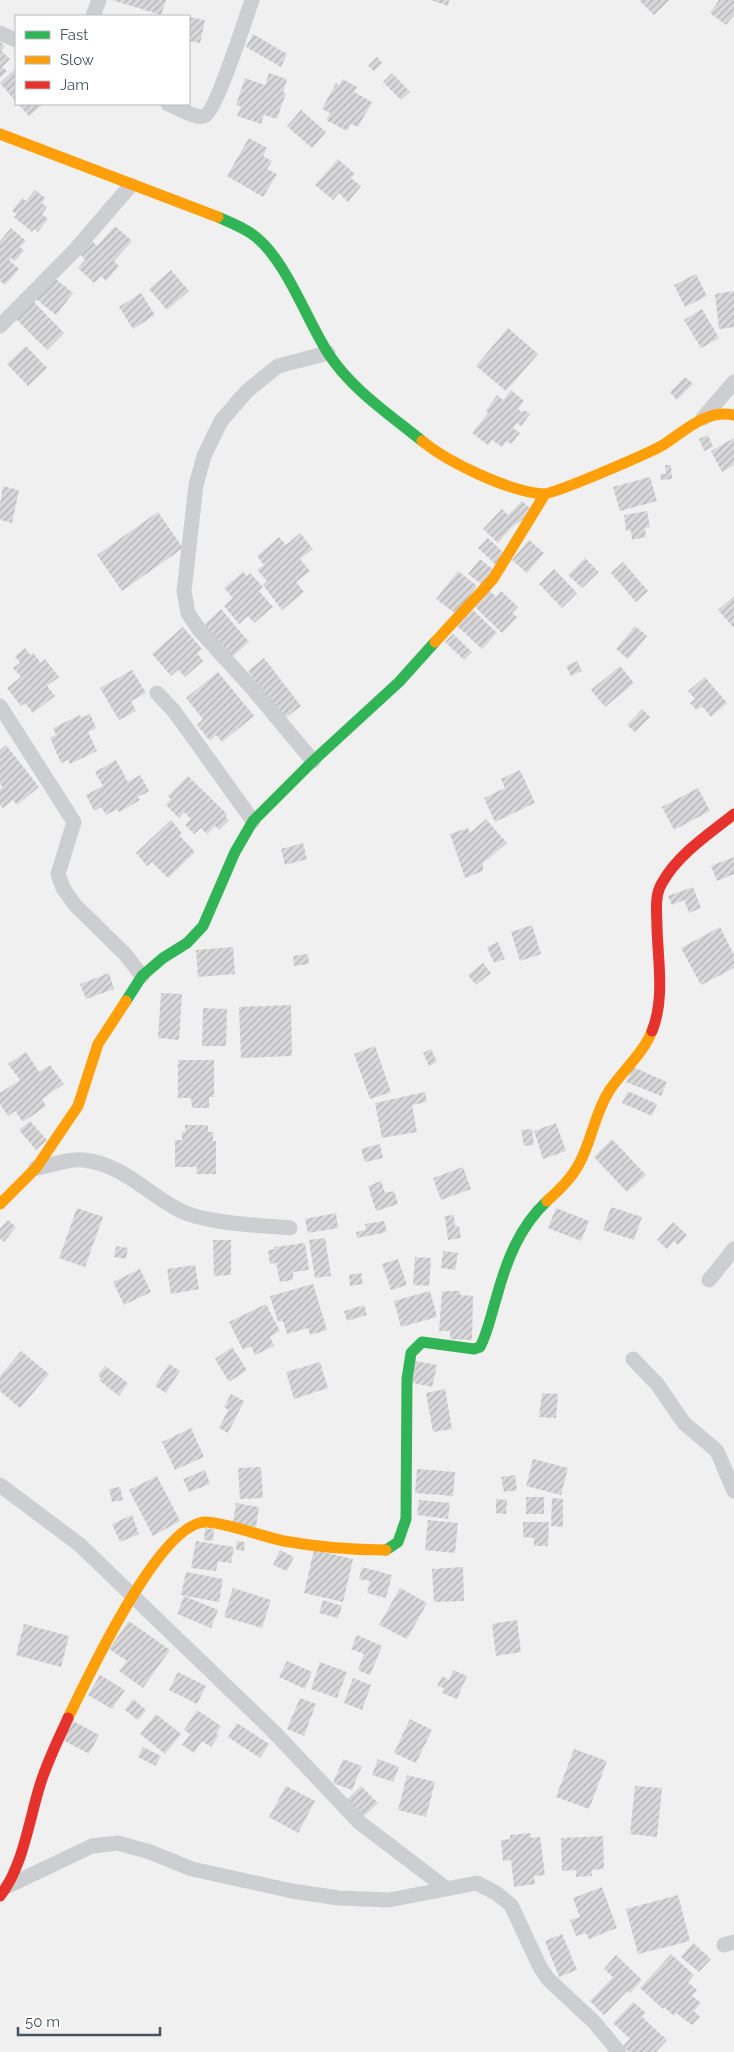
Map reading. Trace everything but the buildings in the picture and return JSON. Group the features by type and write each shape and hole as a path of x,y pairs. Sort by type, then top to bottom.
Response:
{"street":[{"path":"93,15 99,0"},
{"path":"170,105 197,116 204,116 210,112 224,80 252,0"},
{"path":"0,33 15,40"},
{"path":"0,134 131,185 219,216 252,234 266,246 284,273 328,353 352,384 432,449 499,484 545,494 591,477 661,446 703,418 734,382"},
{"path":"0,326 75,250 131,185"},
{"path":"313,760 252,688 200,631 188,613 184,591 196,485 204,456 221,421 247,391 278,366 328,353"},
{"path":"703,418 724,413 734,415"},
{"path":"0,1204 36,1168 78,1106 98,1044 142,976 163,958 187,943 203,926 235,852 253,821 313,760 399,682 493,579 545,494"},
{"path":"157,693 174,711 253,821"},
{"path":"0,706 74,822 58,874 63,888 75,905 125,954 142,976"},
{"path":"4,1891 27,1834 40,1784 57,1742 97,1659 132,1596 166,1549 186,1529 205,1522 285,1541 369,1550 386,1550 398,1542 406,1519 407,1379 411,1353 422,1342 474,1349 480,1346 485,1337 508,1260 518,1236 533,1216 559,1191 574,1173 586,1152 609,1091 646,1045 654,1027 659,1006 656,908 660,886 672,868 734,814"},
{"path":"36,1168 67,1161 84,1160 131,1176 182,1211 227,1222 290,1228"},
{"path":"709,1280 734,1249"},
{"path":"634,1359 657,1384 684,1423 717,1451 734,1491"},
{"path":"0,1485 80,1545 274,1732 359,1822 447,1889"},
{"path":"4,1891 92,1846 118,1843 150,1852 192,1869 292,1891 338,1898 389,1900 477,1883 496,1892 511,1906 540,1967 548,1979 594,2022 619,2052"}],"traffic: fast":[{"path":"218,217 248,231 264,244 285,273 320,339 337,366 359,390 422,441"},
{"path":"126,1001 142,976 163,958 187,943 203,926 235,852 253,821 313,761 399,682 435,642"},
{"path":"386,1550 398,1542 406,1519 407,1379 411,1353 422,1342 474,1349 480,1347 509,1259 521,1234 537,1211 547,1201"}],"traffic: slow":[{"path":"0,134 218,217"},
{"path":"422,441 447,458 479,475 513,488 543,494 583,481 663,445 696,422 705,418 714,415 734,415"},
{"path":"435,642 493,579 545,494"},
{"path":"0,1204 36,1168 78,1106 98,1044 126,1001"},
{"path":"547,1201 577,1168 604,1099 614,1083 638,1055 652,1031"},
{"path":"68,1718 127,1605 168,1546 189,1528 207,1522 297,1543 335,1548 386,1550"}],"traffic: jam":[{"path":"652,1031 660,993 656,911 659,888 676,863 685,854 734,814"},
{"path":"0,1896 8,1884 20,1857 43,1776 68,1718"}]}
